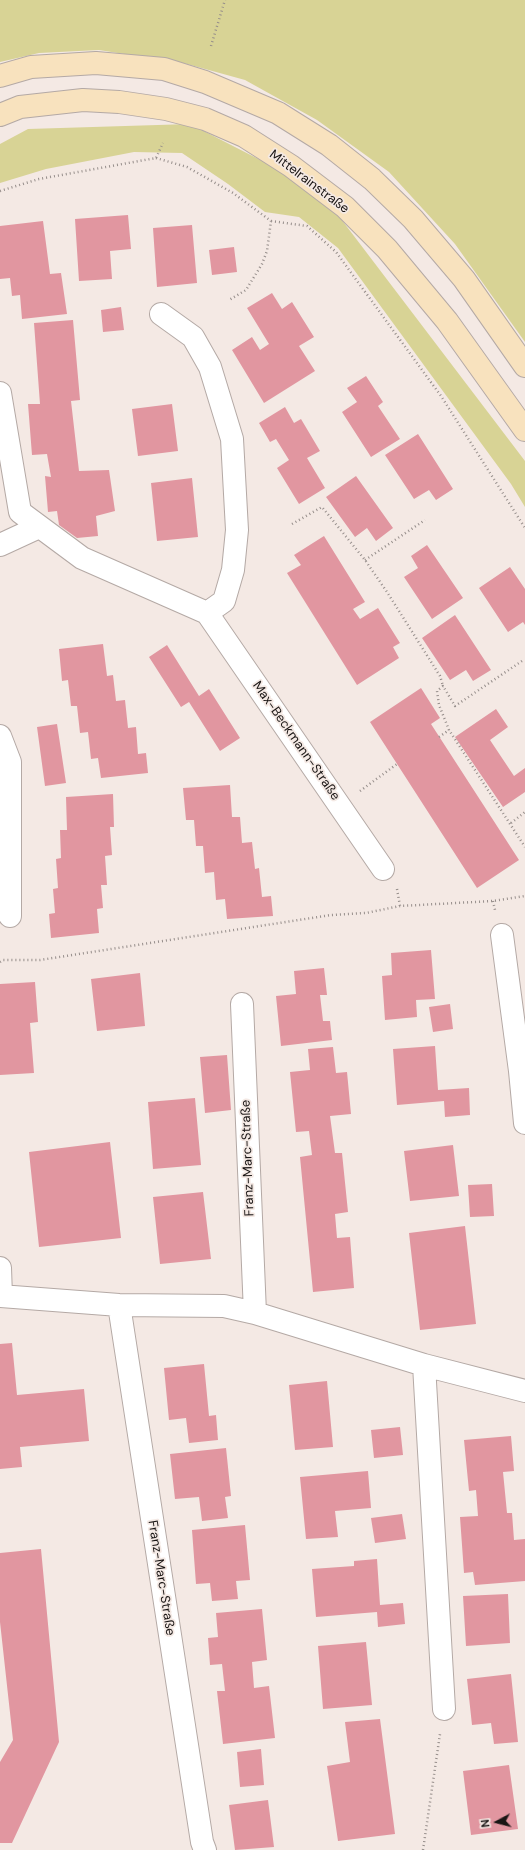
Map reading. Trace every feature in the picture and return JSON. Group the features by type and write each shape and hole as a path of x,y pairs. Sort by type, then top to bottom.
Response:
{"street":[{"path":"0,76 31,67 96,63 164,70 205,82 278,114 329,145 372,179 413,219 464,279 525,366"},
{"name":"Mittelrainstraße","path":"0,116 20,107 83,100 119,102 166,109 205,119 244,136 291,166 345,207 387,249 447,321 525,430"},
{"path":"0,393 20,512 82,558 207,613 224,601 233,570 237,530 232,439 210,367 193,337 161,314"},
{"path":"0,545 39,527"},
{"name":"Max-Beckmann-Straße","path":"207,613 340,805 383,870"},
{"path":"0,736 10,762 10,916"},
{"path":"502,935 519,1064 525,1123"},
{"name":"Franz-Marc-Straße","path":"242,1004 255,1313"},
{"path":"0,1268 0,1296 120,1305 224,1306 255,1313 424,1364 525,1391"},
{"name":"Franz-Marc-Straße","path":"120,1305 202,1842 205,1850"},
{"path":"424,1364 444,1709"}],"path":[{"path":"211,46 225,0"},
{"path":"156,158 163,143"},
{"path":"0,191 39,179 156,158 187,167 233,193 271,221 307,226 336,252 441,396 525,528"},
{"path":"229,300 246,290 262,264 267,251 271,221"},
{"path":"292,524 322,507 365,560 388,592 440,676 442,686 455,706 522,661"},
{"path":"365,560 425,520"},
{"path":"442,686 437,691 439,705 449,730 511,823 525,847"},
{"path":"438,737 449,730"},
{"path":"340,805 397,764"},
{"path":"511,823 525,812"},
{"path":"0,962 3,960 40,960 331,915 366,913 400,906 493,900 525,896"},
{"path":"423,1850 444,1709"}],"shaded area":[{"path":"0,0 525,0 525,342 455,244 389,172 317,120 245,80 187,64 99,50 39,53 0,62"},
{"path":"190,124 319,190 525,461 525,507 511,484 338,248 299,217 265,212 228,184 182,153 134,152 46,169 0,183 0,144 28,129"}],"building":[{"path":"128,215 131,249 110,251 112,279 79,281 75,219"},
{"path":"43,221 50,274 61,273 67,314 22,319 20,295 12,296 10,278 0,279 0,226"},
{"path":"192,225 197,283 157,287 153,228"},
{"path":"234,247 237,272 212,275 209,250"},
{"path":"272,293 282,309 292,302 314,337 299,346 315,371 264,403 232,350 252,337 260,350 269,344 247,308"},
{"path":"121,307 124,330 103,332 101,310"},
{"path":"73,320 80,400 71,401 79,471 109,470 115,511 96,516 98,536 77,538 59,525 57,511 48,512 45,476 51,477 47,454 32,455 28,404 40,404 34,323"},
{"path":"366,376 383,402 378,406 400,439 371,457 342,412 357,402 347,388"},
{"path":"172,404 178,451 138,456 132,409"},
{"path":"285,407 294,423 301,419 320,451 307,458 325,488 299,504 277,468 289,460 276,439 270,442 259,423"},
{"path":"418,434 453,489 436,500 429,490 414,499 385,455"},
{"path":"356,476 393,528 376,541 367,528 355,537 326,497"},
{"path":"192,478 198,537 157,541 151,483"},
{"path":"324,536 365,602 353,609 360,619 378,608 400,643 393,647 399,658 357,685 287,573 301,565 294,555"},
{"path":"427,545 463,598 432,619 404,577 418,568 411,556"},
{"path":"510,567 525,589 525,625 523,622 508,632 479,588"},
{"path":"455,615 491,670 473,681 466,670 450,680 422,638"},
{"path":"103,644 107,676 113,675 116,701 125,700 128,728 136,727 138,754 146,753 148,773 101,778 98,758 91,759 88,732 80,733 77,706 71,706 68,680 62,681 59,649"},
{"path":"167,645 199,696 209,689 240,738 220,751 189,702 181,707 149,657"},
{"path":"421,688 440,718 431,724 519,860 477,888 370,722"},
{"path":"496,709 508,727 490,740 514,776 525,768 525,792 503,807 455,737"},
{"path":"57,724 66,783 45,786 37,727"},
{"path":"230,785 232,817 240,817 242,843 252,842 255,869 259,868 262,897 271,896 273,916 227,919 225,899 216,900 214,872 205,873 203,846 196,846 194,820 186,820 183,788"},
{"path":"113,794 114,827 110,827 112,855 105,856 107,885 101,885 103,908 97,909 99,933 51,938 49,914 55,913 53,889 58,888 56,859 61,858 60,830 67,830 66,797"},
{"path":"431,950 435,999 416,1000 417,1017 385,1020 382,976 392,975 391,953"},
{"path":"324,968 327,995 320,995 323,1021 330,1021 332,1040 281,1046 276,996 296,994 294,971"},
{"path":"140,973 145,1026 97,1031 91,979"},
{"path":"35,982 38,1022 30,1023 34,1073 0,1075 0,984"},
{"path":"450,1004 453,1029 433,1032 429,1007"},
{"path":"435,1046 438,1090 469,1088 470,1115 445,1117 444,1101 397,1105 393,1049"},
{"path":"333,1047 336,1073 347,1072 351,1114 330,1116 335,1153 342,1153 348,1212 335,1214 337,1238 350,1237 354,1288 313,1292 300,1157 312,1155 309,1131 296,1132 290,1072 310,1070 308,1049"},
{"path":"227,1055 231,1110 205,1113 200,1057"},
{"path":"195,1098 201,1165 153,1169 148,1102"},
{"path":"110,1142 121,1238 39,1247 29,1152"},
{"path":"453,1145 459,1196 410,1201 404,1151"},
{"path":"492,1184 494,1216 470,1217 468,1185"},
{"path":"203,1192 211,1259 160,1264 153,1197"},
{"path":"465,1226 476,1324 420,1330 409,1233"},
{"path":"12,1343 17,1395 84,1389 89,1441 20,1447 22,1467 0,1469 0,1344"},
{"path":"204,1364 209,1416 216,1415 218,1440 189,1443 186,1418 169,1420 164,1368"},
{"path":"327,1381 333,1447 295,1450 289,1385"},
{"path":"400,1427 403,1455 374,1458 371,1430"},
{"path":"511,1436 514,1471 503,1472 507,1513 512,1513 514,1540 525,1539 525,1581 475,1585 473,1572 464,1573 460,1517 478,1516 476,1490 469,1491 464,1440"},
{"path":"226,1448 231,1496 225,1497 228,1518 202,1521 199,1497 175,1499 170,1454"},
{"path":"368,1471 371,1508 335,1511 338,1537 306,1539 300,1477"},
{"path":"402,1514 406,1539 375,1543 371,1518"},
{"path":"245,1525 250,1580 236,1581 238,1599 212,1601 210,1583 196,1584 192,1530"},
{"path":"41,1549 59,1742 12,1843 0,1843 0,1762 13,1740 0,1622 0,1553"},
{"path":"377,1559 380,1605 403,1603 405,1624 378,1627 377,1612 316,1617 312,1569 354,1566 354,1561"},
{"path":"508,1594 510,1643 466,1646 463,1596"},
{"path":"262,1609 267,1660 252,1662 254,1688 269,1686 275,1738 223,1744 217,1691 225,1691 222,1664 210,1665 208,1638 218,1637 216,1613"},
{"path":"366,1642 372,1705 323,1709 318,1646"},
{"path":"511,1674 518,1742 494,1744 491,1723 472,1725 467,1679"},
{"path":"380,1719 395,1834 338,1841 327,1766 350,1762 345,1722"},
{"path":"261,1749 264,1785 240,1787 237,1752"},
{"path":"509,1765 518,1829 471,1835 463,1771"},
{"path":"268,1800 274,1847 235,1850 229,1805"}]}
